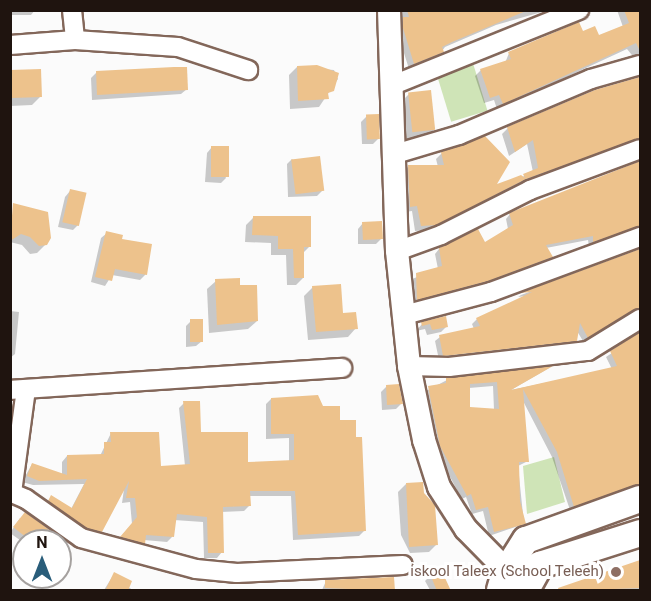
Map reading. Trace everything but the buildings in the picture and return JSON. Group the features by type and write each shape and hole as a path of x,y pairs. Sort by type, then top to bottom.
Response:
{"main road":[{"path":"503,582 526,540 640,499"},
{"path":"527,589 540,565 640,533"}],"street":[{"path":"72,10 75,40"},
{"path":"389,10 397,251 409,366 424,440 439,487 466,529 503,582 527,589"},
{"path":"393,85 579,10"},
{"path":"10,45 75,40 178,47 248,70"},
{"path":"395,154 459,135 591,79 640,65"},
{"path":"397,251 441,235 530,190 640,149"},
{"path":"404,315 491,292 640,237"},
{"path":"409,366 449,367 588,351 640,319"},
{"path":"342,368 18,389 12,493 26,499 81,538 196,569 237,573 403,565"}],"green space":[{"path":"472,60 487,111 451,122 436,71"},
{"path":"554,457 565,502 527,514 523,466"}],"place":[{"name":"iskool Taleex (School Teleeh)","path":"616,572"}]}
